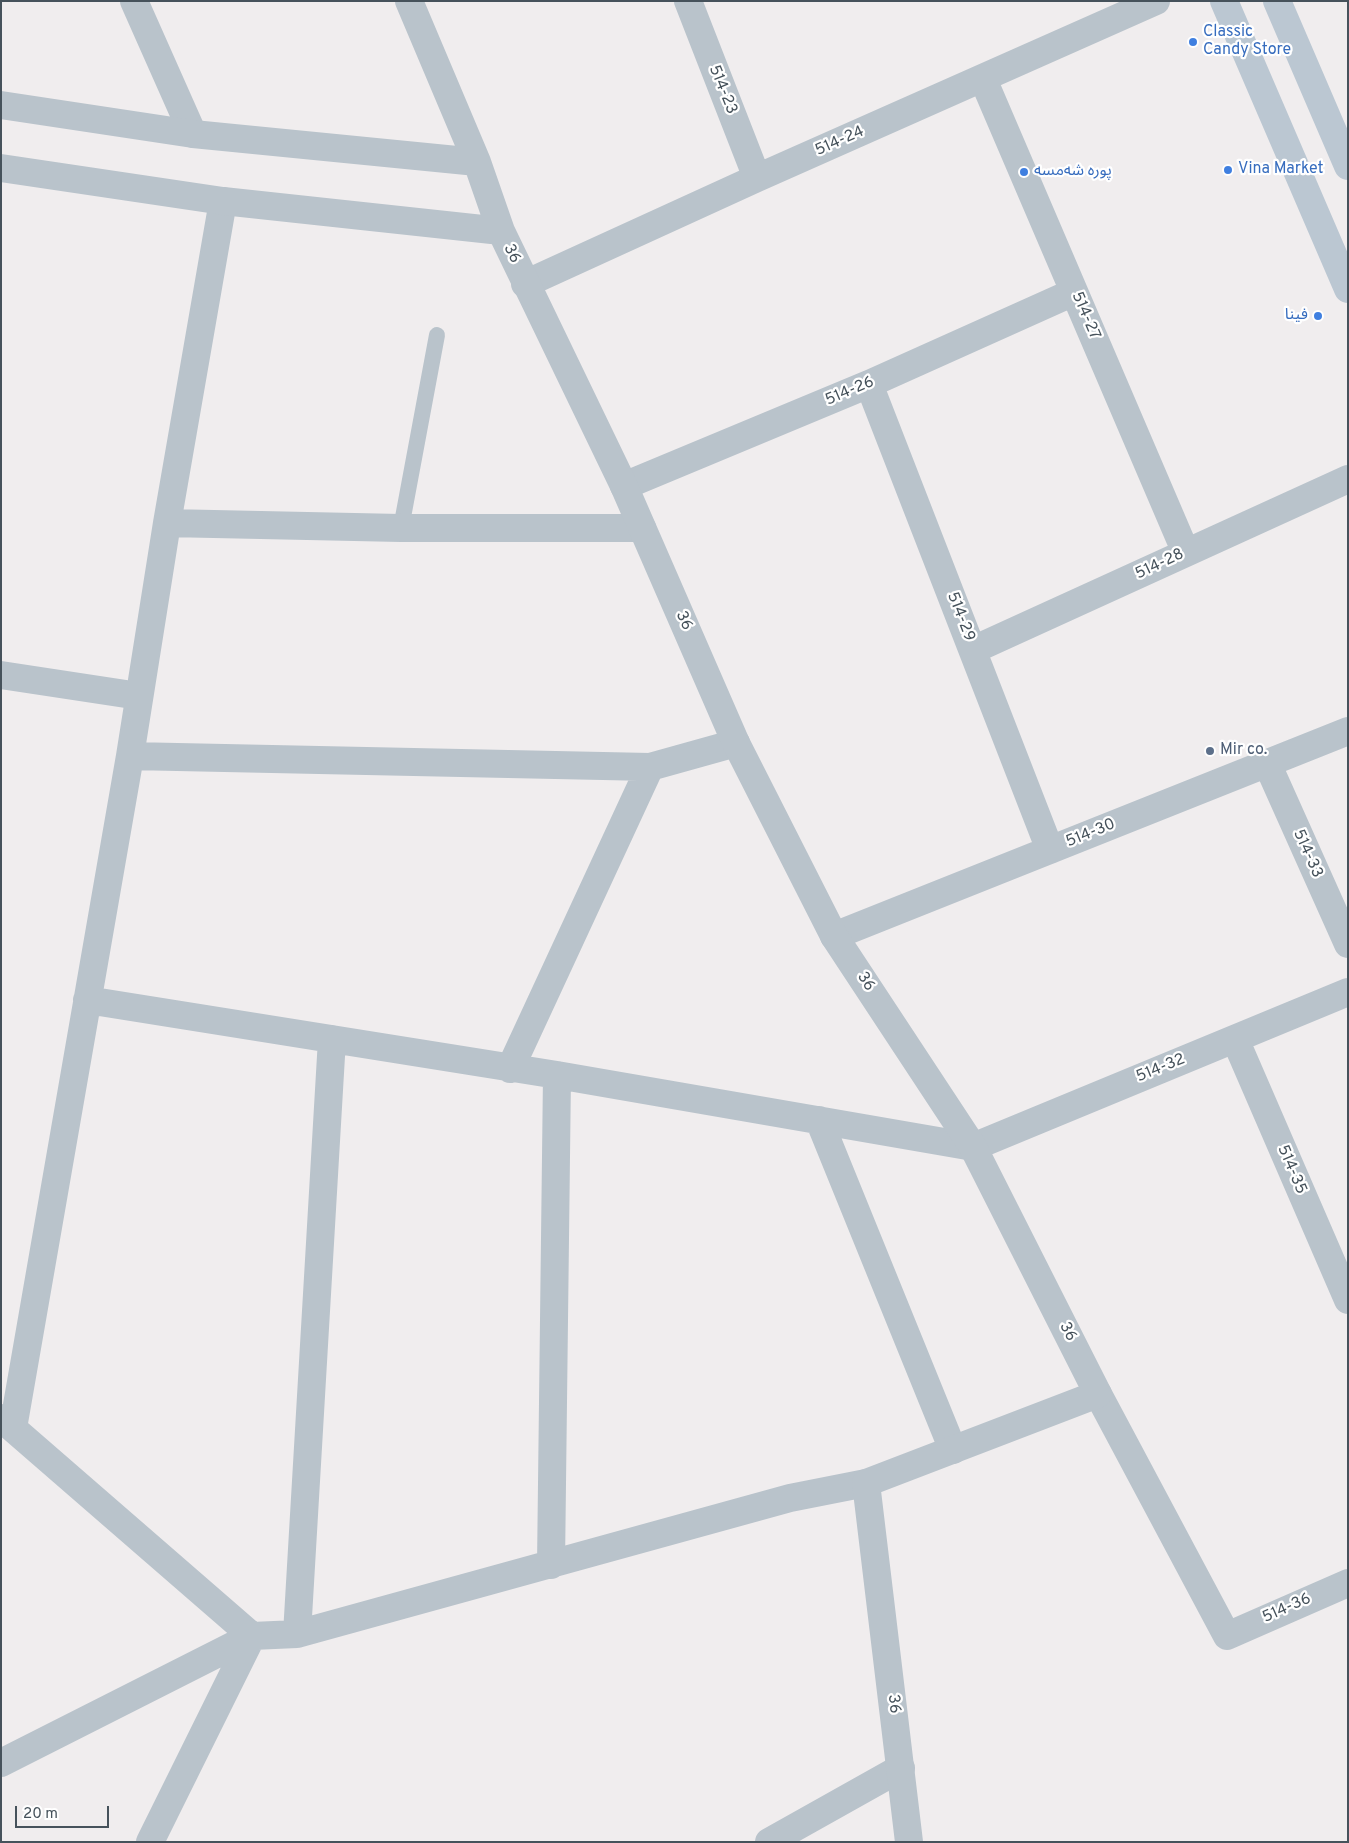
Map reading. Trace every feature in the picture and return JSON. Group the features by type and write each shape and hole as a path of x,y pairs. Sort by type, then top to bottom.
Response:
{"main road":[{"path":"1224,1 1348,289"},
{"path":"1277,1 1348,166"}],"street":[{"path":"134,1 193,134"},
{"name":"36","path":"409,1 477,162 501,231 624,486 736,743 834,936 973,1147 1098,1394 1227,1636"},
{"name":"514-23","path":"688,1 757,178"},
{"name":"514-24","path":"525,284 757,178 1156,1"},
{"name":"514-27","path":"983,79 1186,553"},
{"path":"1,105 193,134 477,162"},
{"path":"1,168 223,201 501,231"},
{"path":"223,201 87,1000 7,1423 252,1636"},
{"name":"514-26","path":"624,486 870,384 1074,292"},
{"name":"514-29","path":"870,384 1050,850"},
{"name":"514-28","path":"973,650 1348,479"},
{"path":"167,523 401,528 642,528"},
{"path":"1,675 139,696"},
{"name":"514-30","path":"834,936 1348,731"},
{"path":"130,756 650,766 736,743"},
{"name":"514-33","path":"1267,763 1348,944"},
{"path":"510,1069 650,766"},
{"name":"514-32","path":"973,1147 1348,992"},
{"path":"87,1000 557,1075 973,1147"},
{"path":"297,1634 332,1039"},
{"name":"514-35","path":"1235,1039 1348,1300"},
{"path":"551,1565 557,1075"},
{"path":"819,1120 953,1450"},
{"path":"1,1763 252,1636 297,1634 790,1498 866,1484 1098,1394"},
{"name":"36","path":"866,1484 909,1842"},
{"name":"514-36","path":"1227,1636 1348,1583"},
{"path":"150,1842 252,1636"},
{"path":"769,1842 901,1768"}],"lane":[{"path":"401,528 437,335"}],"place":[{"name":"Classic Candy Store","path":"1193,42"},
{"name":"Vina Market","path":"1228,170"},
{"name":"پورە شەمسە","path":"1024,172"},
{"name":"فينا","path":"1318,316"},
{"name":"Mir co.","path":"1210,751"}]}
